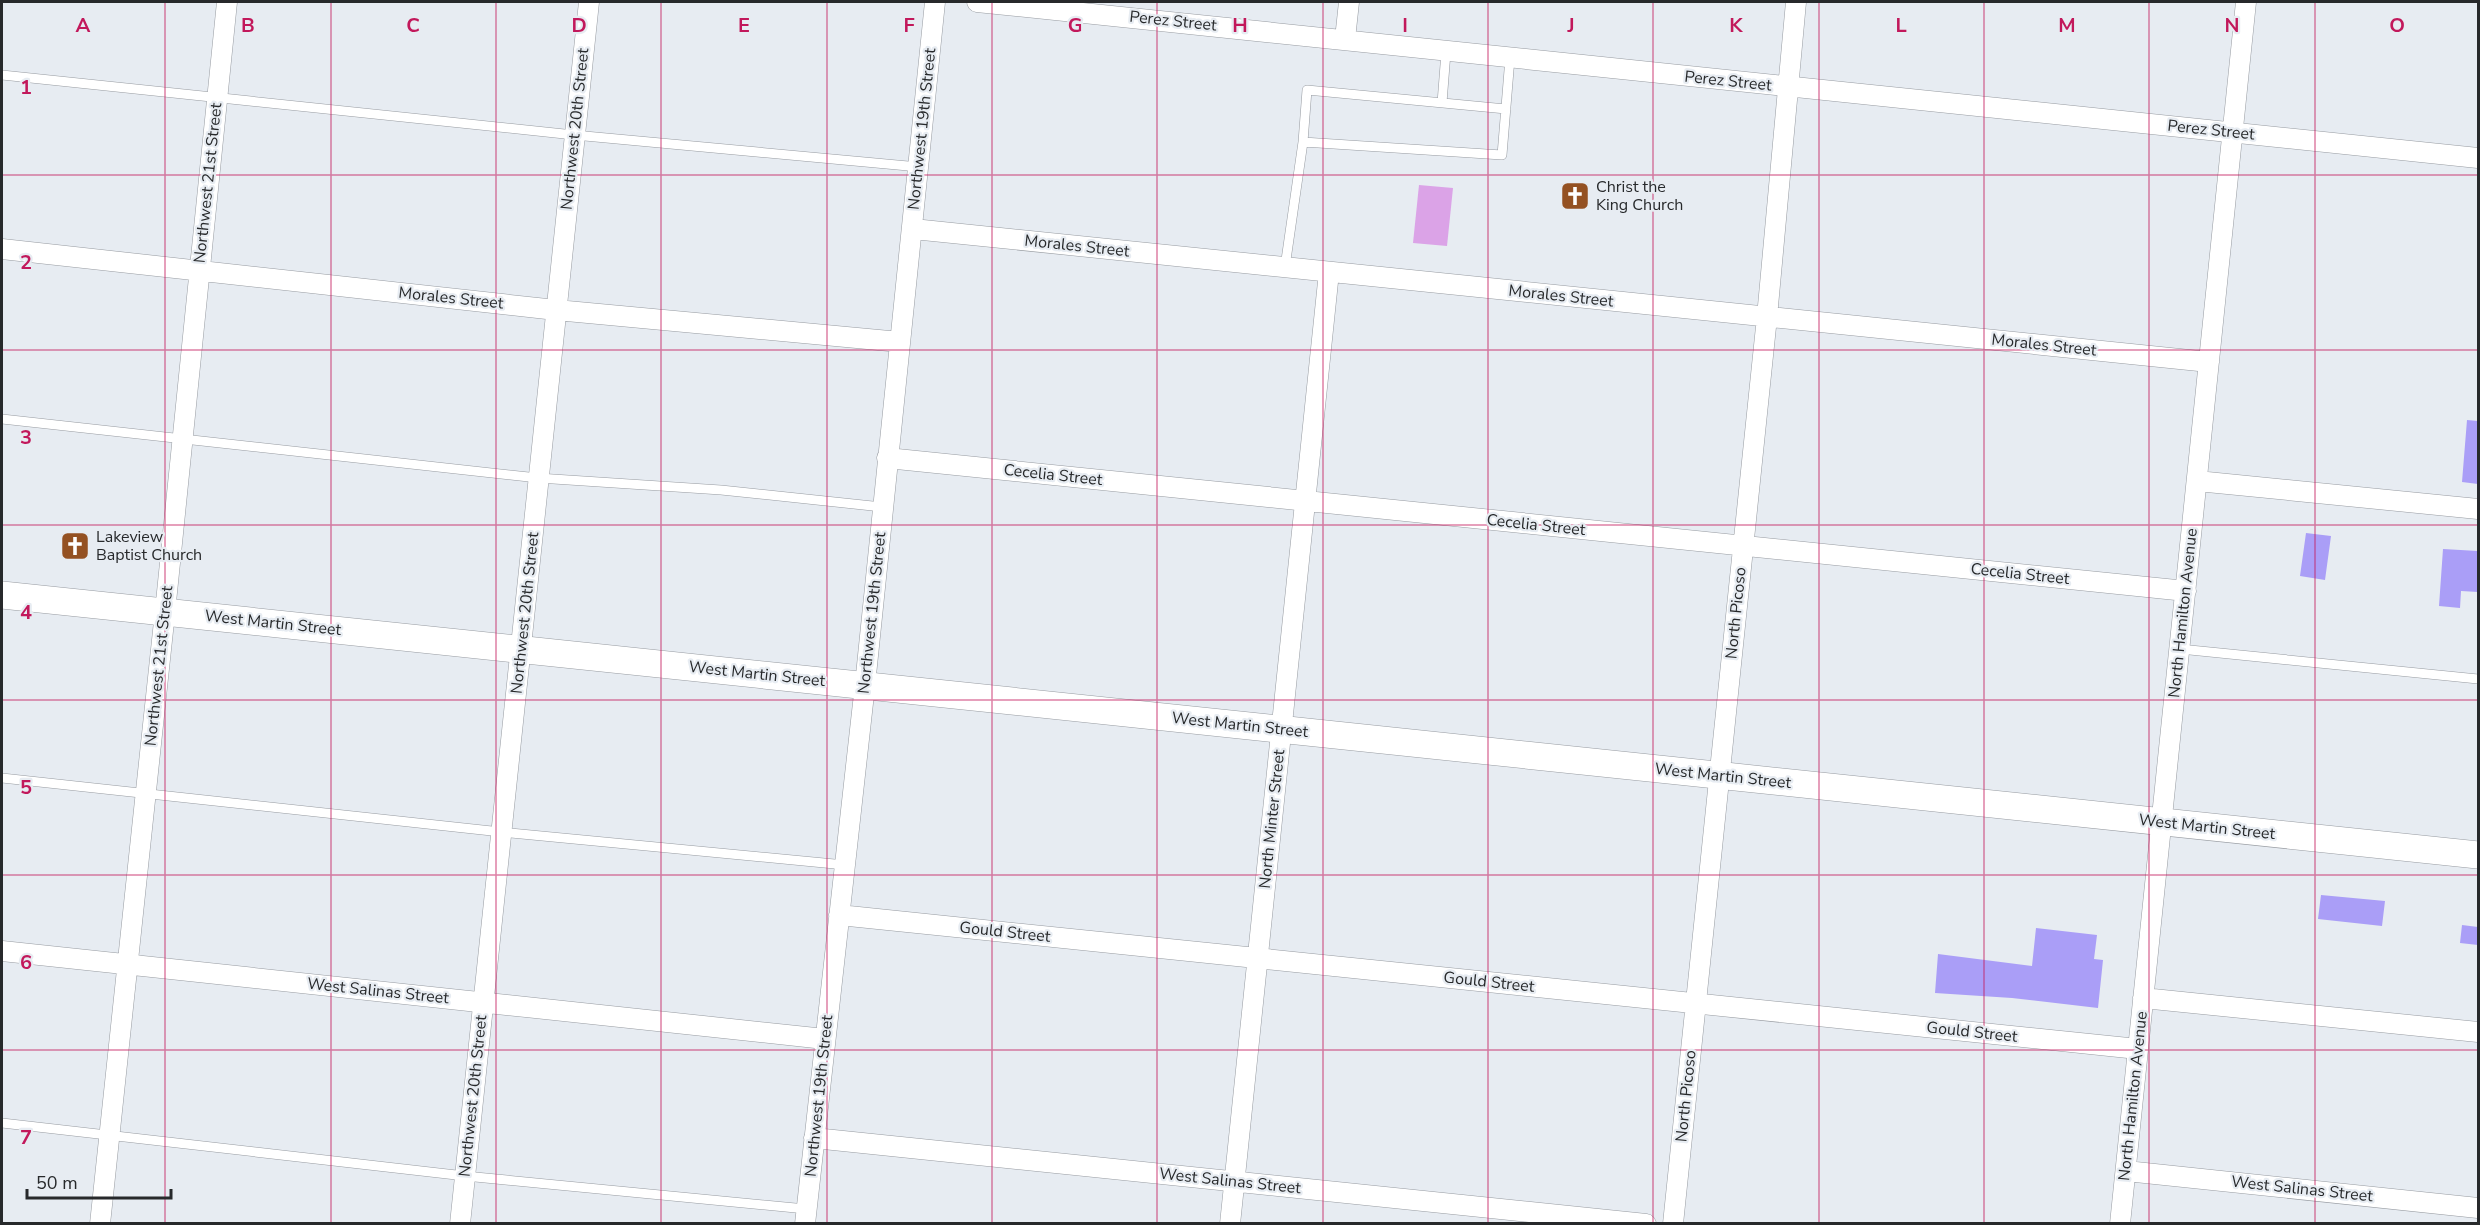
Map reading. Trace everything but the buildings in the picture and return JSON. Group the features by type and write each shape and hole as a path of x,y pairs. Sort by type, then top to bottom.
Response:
{"main road":[{"name":"West Martin Street","path":"2,595 2478,855"}],"street":[{"name":"Northwest 21st Street","path":"100,1224 227,2"},
{"name":"Northwest 20th Street","path":"460,1224 589,2"},
{"name":"Northwest 19th Street","path":"805,1216 865,686 935,2"},
{"name":"Perez Street","path":"977,2 2478,158"},
{"path":"1345,39 1349,2"},
{"name":"North Picoso","path":"1673,1224 1767,317 1796,2"},
{"name":"North Hamilton Avenue","path":"2120,1224 2246,2"},
{"name":"Morales Street","path":"913,229 2209,362"},
{"name":"Morales Street","path":"2,249 556,310 900,342"},
{"name":"North Minter Street","path":"1230,1224 1329,272"},
{"name":"Cecelia Street","path":"887,458 2186,591"},
{"path":"2197,480 2478,509"},
{"name":"Gould Street","path":"839,915 2138,1049"},
{"name":"West Salinas Street","path":"2,951 825,1039"},
{"path":"2144,998 2478,1032"},
{"name":"West Salinas Street","path":"814,1138 1646,1224"},
{"name":"West Salinas Street","path":"2126,1171 2478,1208"}],"lane":[{"path":"1442,103 1446,52"},
{"path":"1303,142 1502,155 1510,58"},
{"path":"2,75 216,99 919,168"},
{"path":"1285,267 1303,142 1307,90 1506,109"},
{"path":"2,419 538,478 721,490 882,507"},
{"path":"2180,649 2478,679"},
{"path":"2,778 501,832 845,865"},
{"path":"2,1123 805,1216"}],"shaded area":[{"path":"1419,185 1453,188 1447,246 1413,243"}],"place":[{"name":"Christ the King Church","path":"1575,196"},
{"name":"Lakeview Baptist Church","path":"75,546"}]}
